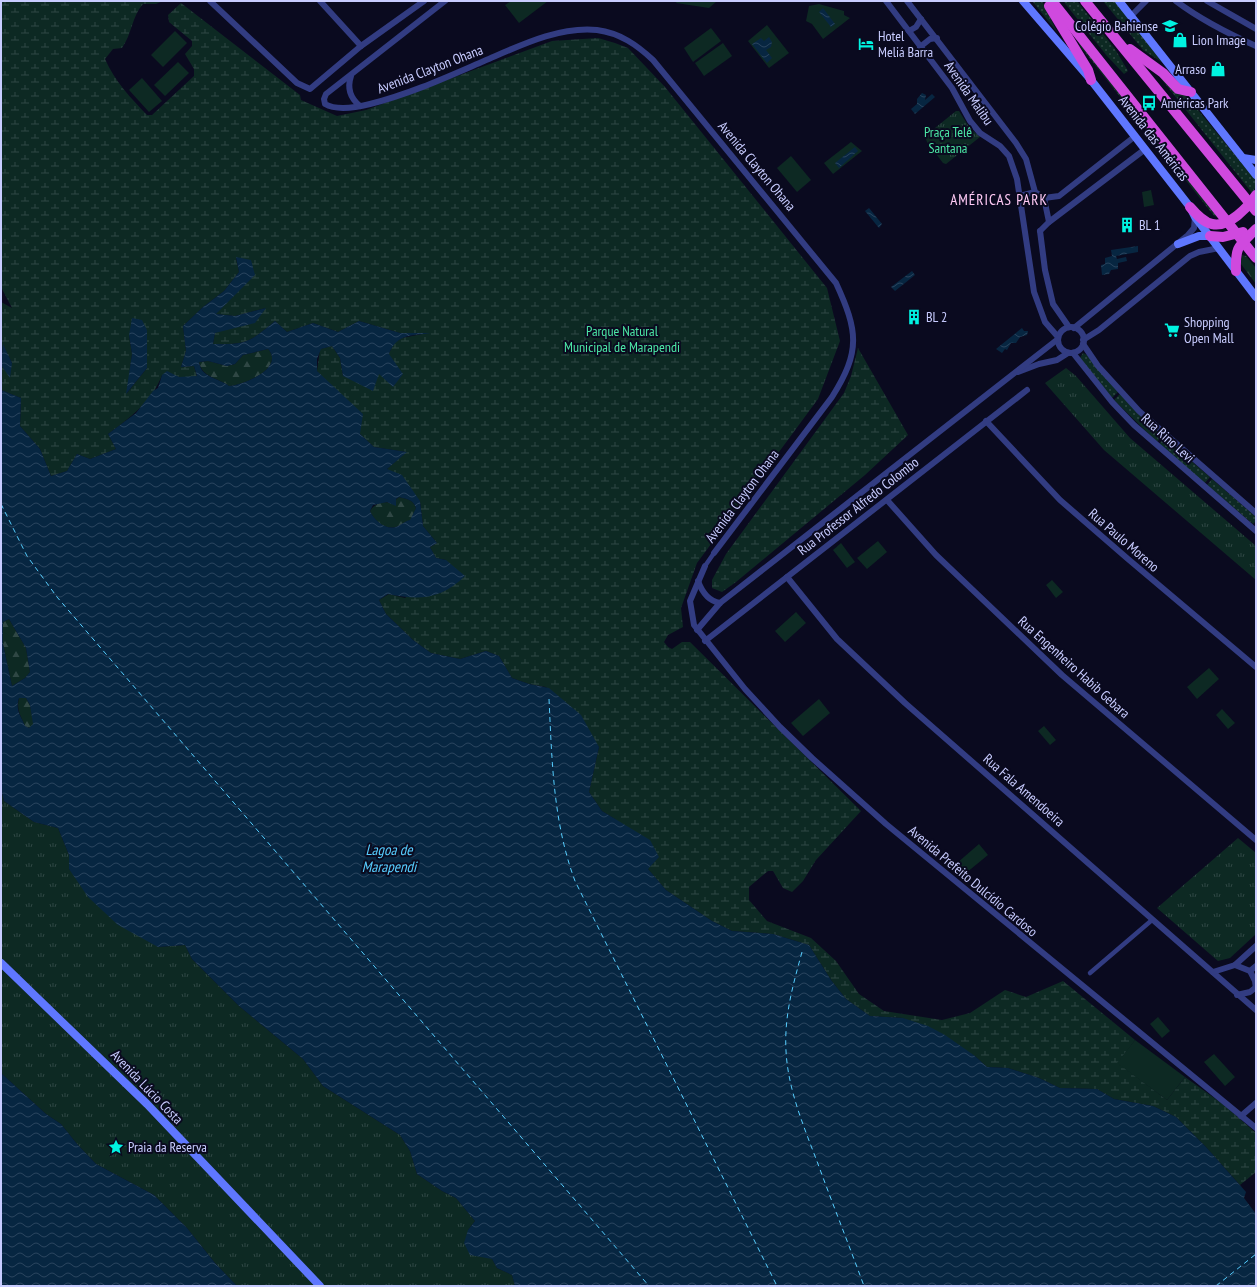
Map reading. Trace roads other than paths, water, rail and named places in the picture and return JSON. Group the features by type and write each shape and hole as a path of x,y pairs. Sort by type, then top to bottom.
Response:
{"highway":[{"path":"1046,1 1088,70 1091,80"},
{"name":"Avenida das Américas","path":"1052,1 1256,258"},
{"path":"1086,1 1108,30 1254,203 1228,221 1213,224 1201,218 1190,207"},
{"path":"1108,30 1123,41 1134,53 1163,73 1175,86 1191,92"},
{"path":"1210,236 1240,238 1256,229"},
{"path":"1236,271 1236,252 1240,238"}],"main road":[{"name":"Avenida das Américas","path":"1023,1 1091,80 1144,150 1190,207 1195,217 1256,297"},
{"path":"1119,1 1256,175"},
{"path":"1243,158 1256,160"},
{"path":"1178,244 1199,236 1210,236"},
{"name":"Avenida Lúcio Costa","path":"1,963 141,1099 320,1286"}],"street":[{"path":"210,1 297,84 310,89 361,46 424,1"},
{"path":"320,1 361,46"},
{"path":"360,106 354,102 350,94 349,86 351,76 445,1"},
{"name":"Avenida Malibu","path":"886,1 952,88 970,121 980,133 1000,146 1009,156 1015,171 1020,196 1034,292 1045,322 1058,338"},
{"name":"Avenida Malibu","path":"907,1 937,38 1026,159 1035,192"},
{"path":"1131,16 1146,1"},
{"path":"1176,1 1195,15 1220,30 1256,46"},
{"path":"1207,1 1256,29"},
{"path":"909,31 918,25 921,19"},
{"name":"Avenida Clayton Ohana","path":"351,76 324,96 325,104 332,107 360,106 394,97 434,82 518,46 556,34 577,30 598,30 618,35 637,45 653,60 836,283 849,311 854,336 852,353 845,377 832,397 705,566 693,590 690,606 693,621 697,630"},
{"path":"920,47 927,40 937,38"},
{"path":"1020,196 1035,192 1044,198 1059,196 1134,137"},
{"path":"1026,232 1040,230 1144,150"},
{"path":"1044,198 1049,222"},
{"path":"1195,217 1192,231 1178,244 1072,328 1064,329 1058,338 1060,348 1071,353 1079,350 1083,342 1190,256 1198,252 1219,248"},
{"path":"1040,230 1045,270 1053,304 1072,328 1081,333 1083,342"},
{"name":"Rua Professor Alfredo Colombo","path":"697,630 720,604 1058,338"},
{"name":"Rua Rino Levi","path":"1083,342 1102,371 1139,411 1256,513"},
{"name":"Rua Professor Alfredo Colombo","path":"1011,374 1039,364 1057,360 1071,353"},
{"name":"Rua Rino Levi","path":"1071,353 1112,402 1134,425 1256,531"},
{"name":"Rua Professor Alfredo Colombo","path":"705,641 1027,390"},
{"name":"Rua Paulo Moreno","path":"986,421 1060,500 1128,560 1256,667"},
{"name":"Rua Engenheiro Habib Gebara","path":"887,500 936,555 1062,675 1256,840"},
{"name":"Rua Fala Amendoeira","path":"787,577 837,639 904,703 1256,1010"},
{"path":"698,581 705,595 720,604"},
{"name":"Avenida Prefeito Dulcídio Cardoso","path":"697,630 745,689 780,727 812,758 886,824 1255,1126"},
{"path":"1090,973 1152,920"},
{"path":"1213,972 1235,965 1256,946"},
{"path":"1235,965 1250,971 1255,981 1256,988 1250,992 1237,995"},
{"path":"1250,971 1256,966"},
{"path":"1241,1116 1256,1104"}],"water":[{"path":"823,8 835,24 831,27 819,12"},
{"path":"769,37 772,42 771,47 766,50 772,58 767,63 752,44 761,38 764,41"},
{"path":"922,93 926,95 925,100 932,94 935,97 915,114 911,109 917,104 917,99"},
{"path":"855,147 858,151 839,168 835,163"},
{"path":"869,208 882,224 879,228 865,211"},
{"path":"1138,246 1138,252 1116,256 1117,259 1126,257 1127,261 1118,263 1118,269 1111,270 1109,274 1102,275 1101,265 1105,264 1105,258 1112,256 1111,250"},
{"name":"Lagoa de Marapendi","path":"236,257 251,260 255,275 216,314 235,316 266,308 255,323 215,333 213,344 233,344 247,341 259,334 275,321 287,332 313,323 338,332 359,321 400,333 431,333 411,335 396,342 392,347 389,354 403,374 393,387 379,374 373,391 343,376 340,358 332,346 321,349 317,359 317,371 363,414 360,434 374,447 407,452 387,469 402,475 420,501 423,526 437,543 430,547 436,558 446,560 465,576 456,584 439,594 410,597 388,594 379,600 386,614 413,640 431,653 460,659 486,651 499,656 512,678 529,684 549,688 581,715 599,747 589,792 602,811 650,840 659,857 648,869 666,890 712,921 732,931 773,934 809,945 831,980 846,999 870,1016 903,1018 928,1026 945,1035 975,1056 987,1067 1008,1068 1039,1078 1060,1088 1097,1089 1114,1099 1153,1106 1176,1117 1206,1147 1246,1192 1244,1198 1256,1214 1256,1286 515,1286 512,1275 497,1268 492,1259 470,1255 464,1243 468,1230 475,1221 456,1198 442,1191 417,1174 410,1151 400,1135 323,1086 303,1059 239,1006 192,959 185,945 158,947 118,925 88,897 69,869 69,855 58,828 34,822 4,801 1,789 1,390 21,398 20,426 40,449 51,476 67,471 77,454 90,459 116,449 108,434 136,413 153,391 158,388 162,375 167,371 179,377 197,376 194,366 181,367 186,351 183,326 203,307 224,291 239,272","holes":["268,349 272,356 271,363 267,369 252,379 229,386 207,375 200,367 199,362 208,361 227,366 235,364 243,355","399,497 409,500 415,505 416,508 410,520 392,528 380,524 370,511 373,505 387,502 396,506 396,499","9,619 26,648 30,672 25,678 12,686 3,644 3,622","19,698 26,698 30,705 33,724 29,728 25,726 20,716 18,702"]},
{"path":"912,271 915,275 895,291 891,287"},
{"path":"132,318 142,320 147,330 147,368 126,394 132,354 129,335"},
{"path":"1022,328 1024,331 1028,331 1027,335 1020,337 1016,343 1011,343 1007,350 1005,349 1002,353 996,349"},
{"path":"3,344 12,363 10,378 1,365"},
{"path":"1,1073 46,1114 61,1124 96,1164 154,1195 187,1228 215,1263 237,1286 1,1286"}],"place":[{"name":"Colégio Bahiense","path":"1170,26"},
{"name":"Lion Image","path":"1180,40"},
{"name":"Hotel Meliá Barra","path":"866,44"},
{"name":"Arraso","path":"1218,69"},
{"name":"Américas Park","path":"1149,103"},
{"name":"BL 1","path":"1127,225"},
{"name":"BL 2","path":"914,317"},
{"name":"Shopping Open Mall","path":"1172,330"},
{"name":"Praia da Reserva","path":"116,1147"}],"district":[{"name":"AMÉRICAS PARK","path":"999,199"}],"park label":[{"name":"Praça Telê Santana","path":"948,140"},
{"name":"Parque Natural Municipal de Marapendi","path":"622,340"}]}
